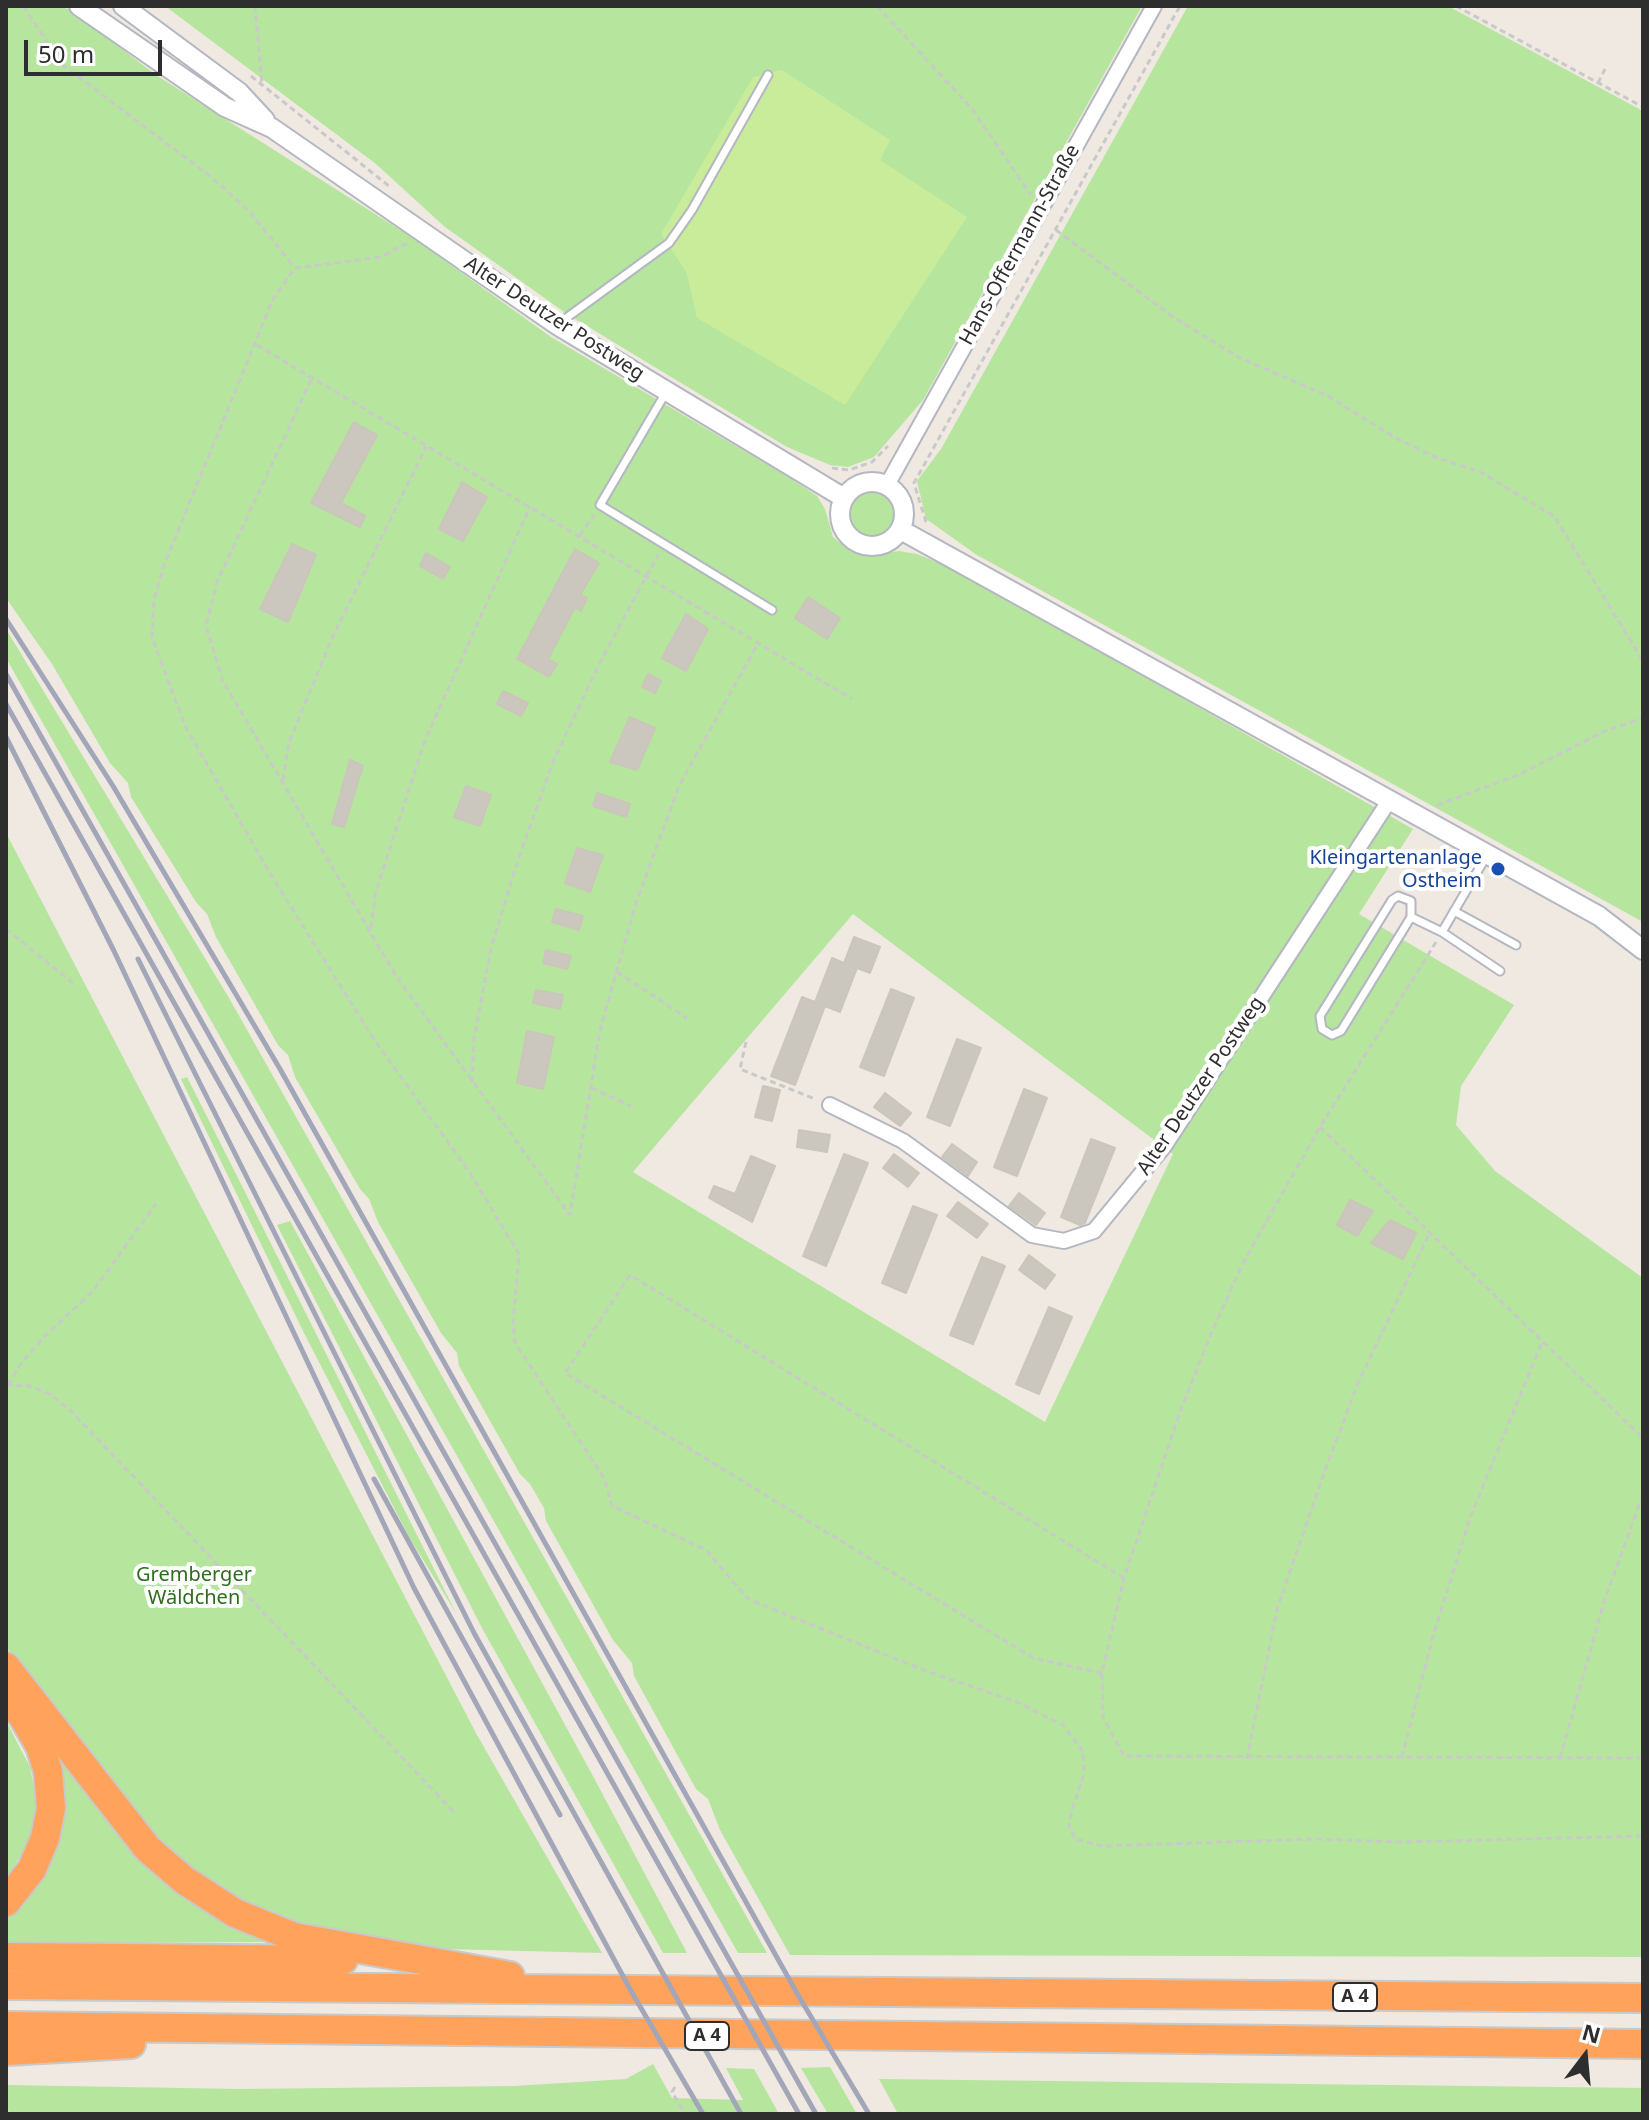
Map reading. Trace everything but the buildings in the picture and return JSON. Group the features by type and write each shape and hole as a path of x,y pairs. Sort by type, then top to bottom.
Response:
{"highway":[{"path":"6,1667 148,1849 184,1880 235,1913 294,1937 598,1991"},
{"path":"6,1699 22,1715 40,1746 48,1771 51,1808 45,1838 32,1869 6,1902"},
{"path":"6,1957 419,1961"},
{"name":"A 4","path":"6,1985 1643,1998"},
{"name":"A 4","path":"6,2026 331,2029 544,2035 1643,2044"},
{"name":"A 4","path":"6,2051 331,2029"}],"street":[{"name":"Alter Deutzer Postweg","path":"79,6 225,107 272,128 557,325 844,498"},
{"name":"Alter Deutzer Postweg","path":"123,6 239,92 272,128"},
{"name":"Hans-Offermann-Straße","path":"887,485 1154,6"},
{"path":"863,483 887,485 898,493 904,505 901,530 882,546 857,543 841,523 844,498 863,483"},
{"path":"901,530 1599,916 1643,950"},
{"name":"Alter Deutzer Postweg","path":"830,1105 903,1141 1032,1235 1064,1241 1094,1231 1165,1145 1389,801"}],"lane":[{"path":"557,325 669,243 692,210 768,75"},
{"path":"666,392 600,505 772,610"},
{"path":"1442,932 1487,855"},
{"path":"1398,896 1411,901 1411,917 1341,1031 1332,1035 1322,1029 1320,1016 1392,900 1398,896"},
{"path":"1454,911 1516,945"},
{"path":"1411,917 1442,932 1500,971"}],"path":[{"path":"23,6 63,65 210,176 249,211 295,268"},
{"path":"255,6 262,85"},
{"path":"877,6 973,110 1054,229 1173,317 1240,358 1328,396 1394,437 1435,457 1480,472 1554,516 1643,661"},
{"path":"924,465 1180,6"},
{"path":"1456,6 1643,107"},
{"path":"1468,13 1471,6"},
{"path":"1598,83 1605,69"},
{"path":"246,72 398,193"},
{"path":"419,230 410,241 381,257 295,268 273,299 164,565 154,600 155,653 185,726 271,875 373,1038 470,1173 519,1254 513,1323 515,1343 604,1478 612,1506 706,1550 748,1599 926,1671 1017,1702 1063,1725 1083,1751 1084,1773 1069,1826 1075,1839 1103,1846 1315,1839 1401,1842 1643,1836"},
{"path":"256,345 852,699"},
{"path":"311,380 217,582 206,626 223,681 396,976 570,1215 600,1030 636,903 679,786 758,643"},
{"path":"283,781 289,742 333,636 426,447"},
{"path":"580,536 600,505"},
{"path":"371,931 376,891 425,740 530,507"},
{"path":"472,1082 474,1039 491,948 553,762 645,576 664,544"},
{"path":"1432,807 1518,775 1605,731 1643,718"},
{"path":"6,929 74,984"},
{"path":"1442,932 1320,1127 1243,1263 1210,1336 1180,1412 1124,1578 1102,1673 1103,1717 1124,1756 1247,1759 1643,1758"},
{"path":"617,972 687,1018"},
{"path":"746,1042 740,1069 830,1105"},
{"path":"591,1088 631,1106"},
{"path":"1320,1127 1643,1438"},
{"path":"7,1385 38,1344 93,1291 156,1204"},
{"path":"1247,1759 1277,1609 1323,1476 1358,1383 1430,1232"},
{"path":"1102,1673 1033,1658 565,1373 630,1275 1124,1578"},
{"path":"1402,1757 1433,1636 1470,1518 1542,1342"},
{"path":"7,1385 29,1386 50,1394 70,1410 454,1812"},
{"path":"1560,1758 1604,1602 1643,1494"},
{"path":"675,2087 672,2092 685,2114"}],"green space":[{"path":"6,6 58,6 71,10 156,75 416,240 551,337 817,496 825,509 833,537 850,551 866,556 899,551 917,554 956,570 1413,829 1359,914 1514,1005 1461,1086 1456,1125 1495,1171 1643,1278 1643,1957 790,1955 720,1830 708,1799 696,1789 634,1676 632,1663 613,1640 546,1521 544,1508 530,1484 520,1474 459,1366 457,1353 441,1333 378,1222 369,1199 360,1189 295,1077 288,1055 278,1045 216,937 207,914 196,902 131,797 128,783 110,763 52,664 6,598","holes":["853,914 1173,1154 1045,1422 633,1172"]},
{"path":"165,6 1142,6 923,400 874,457 848,467 830,465 787,447 567,314 445,227 376,164","holes":["889,139 880,160 698,318 687,273 669,243"]},
{"path":"1188,6 1448,6 1643,111 1643,922 977,555 926,519 917,481 941,449"},
{"path":"782,70 890,140 880,160 967,217 845,405 697,318 687,273 661,234 753,77"},
{"path":"871,490 887,497 894,513 887,529 871,536 855,529 848,513 855,497"},
{"path":"6,629 229,998 767,1953 738,1953 6,658"},
{"name":"Gremberger Wäldchen","path":"6,833 477,1735 602,1953 407,1948 298,1929 239,1903 190,1870 157,1840 124,1803 58,1709 6,1647"},
{"path":"187,1077 456,1613 409,1537 304,1333 181,1079"},
{"path":"290,1221 687,1953 663,1953 482,1628 277,1225"},
{"path":"42,1720 108,1815 277,1942 6,1943 6,1911 37,1877"},
{"path":"6,1721 30,1767 36,1798 32,1837 6,1879"},
{"path":"653,2064 672,2098 743,2100 726,2068 754,2069 779,2114 13,2114 6,2110 6,2085 240,2089 515,2086 626,2079"},
{"path":"830,2067 857,2114 828,2114 801,2068"},
{"path":"879,2079 1643,2088 1643,2114 898,2114"}],"railway":[{"path":"6,619 113,786 280,1069 798,1995 869,2114"},
{"path":"6,674 816,2114"},
{"path":"6,704 799,2114"},
{"path":"6,737 114,951 414,1588 631,1991 703,2114"},
{"path":"138,959 474,1633 741,2114"},
{"path":"374,1479 560,1815"}],"place":[{"name":"Kleingartenanlage Ostheim","path":"1498,869"}]}
